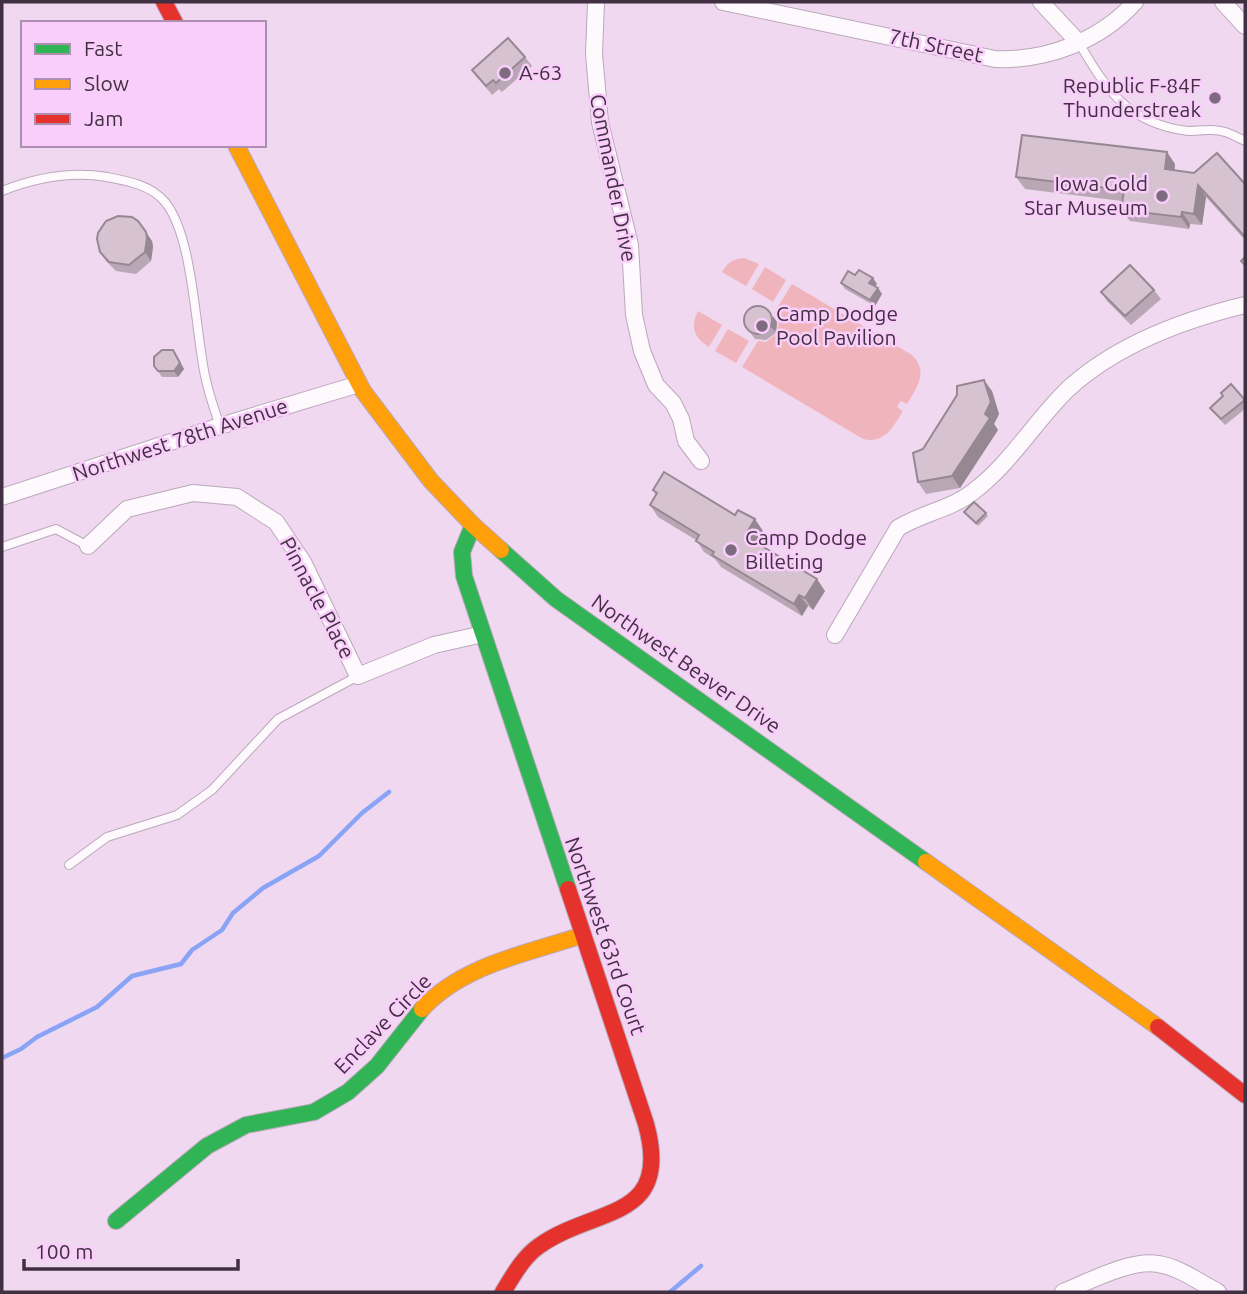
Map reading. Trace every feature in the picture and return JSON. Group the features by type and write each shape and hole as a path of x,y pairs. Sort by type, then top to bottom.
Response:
{"street":[{"path":"164,2 174,21"},
{"name":"Commander Drive","path":"596,2 594,54 600,122 630,245 634,315 642,351 656,385 673,403 681,419 686,441 701,461"},
{"name":"7th Street","path":"723,2 995,59 1015,60 1054,52 1079,43 1107,27 1135,2"},
{"path":"1041,2 1079,43"},
{"path":"1223,2 1242,16"},
{"name":"Northwest Beaver Drive","path":"237,147 359,384 431,481 473,525 556,599 1136,1012 1245,1095"},
{"path":"835,635 898,528 914,518 944,508 974,492 1069,388 1130,347 1174,327 1245,305"},
{"name":"Northwest 78th Avenue","path":"2,497 359,384"},
{"name":"Pinnacle Place","path":"88,546 127,509 193,493 237,497 276,522 303,562 358,676"},
{"name":"Northwest 63rd Court","path":"473,525 462,552 464,576 637,1096 652,1155 652,1173 637,1199 619,1210 554,1234 536,1247 521,1263 503,1292"},
{"path":"358,676 434,645 482,634"},
{"name":"Enclave Circle","path":"116,1221 207,1146 246,1125 314,1112 348,1092 377,1066 436,994 469,973 583,935"},
{"path":"1063,1292 1131,1266 1155,1263 1172,1267 1218,1292"}],"lane":[{"path":"1079,43 1097,76 1128,110 1165,128 1193,131 1212,129 1245,141"},
{"path":"2,191 44,178 100,176 138,184 166,203 184,249 207,386 220,426"},
{"path":"2,547 56,529 88,546"},
{"path":"69,865 107,837 177,815 212,790 278,719 358,676"}],"shaded area":[{"path":"744,258 759,264 746,286 722,272 731,262"},
{"path":"765,267 786,280 773,302 752,289"},
{"path":"792,284 912,355 917,361 920,380 907,404 901,401 897,407 903,411 883,437 863,439 742,367 758,341 766,342 776,334 779,322 774,313"},
{"path":"698,311 722,325 709,347 695,332 694,322"},
{"path":"728,329 749,341 736,363 715,351"}],"building":[{"path":"508,38 525,57 496,83 493,80 486,86 472,70"},
{"name":"Iowa Gold Star Museum","path":"1022,135 1167,152 1165,169 1194,173 1217,153 1245,184 1245,237 1198,185 1194,214 1182,212 1181,217 1121,210 1124,190 1016,177"},
{"path":"118,216 132,217 146,232 145,252 129,265 109,262 100,252 97,239 106,221"},
{"path":"1130,265 1154,290 1125,316 1101,292"},
{"path":"859,270 873,278 869,283 878,288 870,300 841,283 848,271 855,275"},
{"name":"Camp Dodge Pool Pavilion","path":"758,306 768,310 772,320 768,330 758,334 748,330 744,320 748,310"},
{"path":"162,350 173,350 180,363 174,371 158,371 154,366 154,357"},
{"path":"984,380 991,402 985,414 990,418 952,476 918,482 913,453 923,449 957,395 957,386"},
{"path":"1231,384 1245,400 1221,419 1210,408"},
{"name":"Camp Dodge Billeting","path":"664,472 735,515 738,510 755,519 745,536 817,579 805,598 799,595 794,604 712,555 714,552 696,541 699,535 650,505 657,493 653,490"},
{"path":"974,502 986,513 976,523 964,512"}],"waterway":[{"path":"2,1058 97,1007 132,976 181,964 192,950 222,930 233,913 263,888 319,856 362,813 389,792"},
{"path":"670,1292 701,1266"}],"traffic: fast":[{"path":"473,525 462,552 464,576 568,889"},
{"path":"501,550 556,599 926,862"},
{"path":"116,1221 207,1146 246,1125 314,1112 348,1092 377,1066 422,1009"}],"traffic: slow":[{"path":"237,147 363,391 431,481 501,550"},
{"path":"926,862 1158,1027"},
{"path":"422,1009 456,981 476,971 583,935"}],"traffic: jam":[{"path":"164,2 174,21"},
{"path":"503,1292 533,1250 561,1233 624,1207 639,1195 649,1179 651,1156 646,1124 568,889"},
{"path":"1158,1027 1245,1095"}],"place":[{"name":"A-63","path":"505,73"},
{"name":"Republic F-84F Thunderstreak","path":"1215,98"},
{"name":"Iowa Gold Star Museum","path":"1162,196"},
{"name":"Camp Dodge Pool Pavilion","path":"762,326"},
{"name":"Camp Dodge Billeting","path":"731,550"}]}
